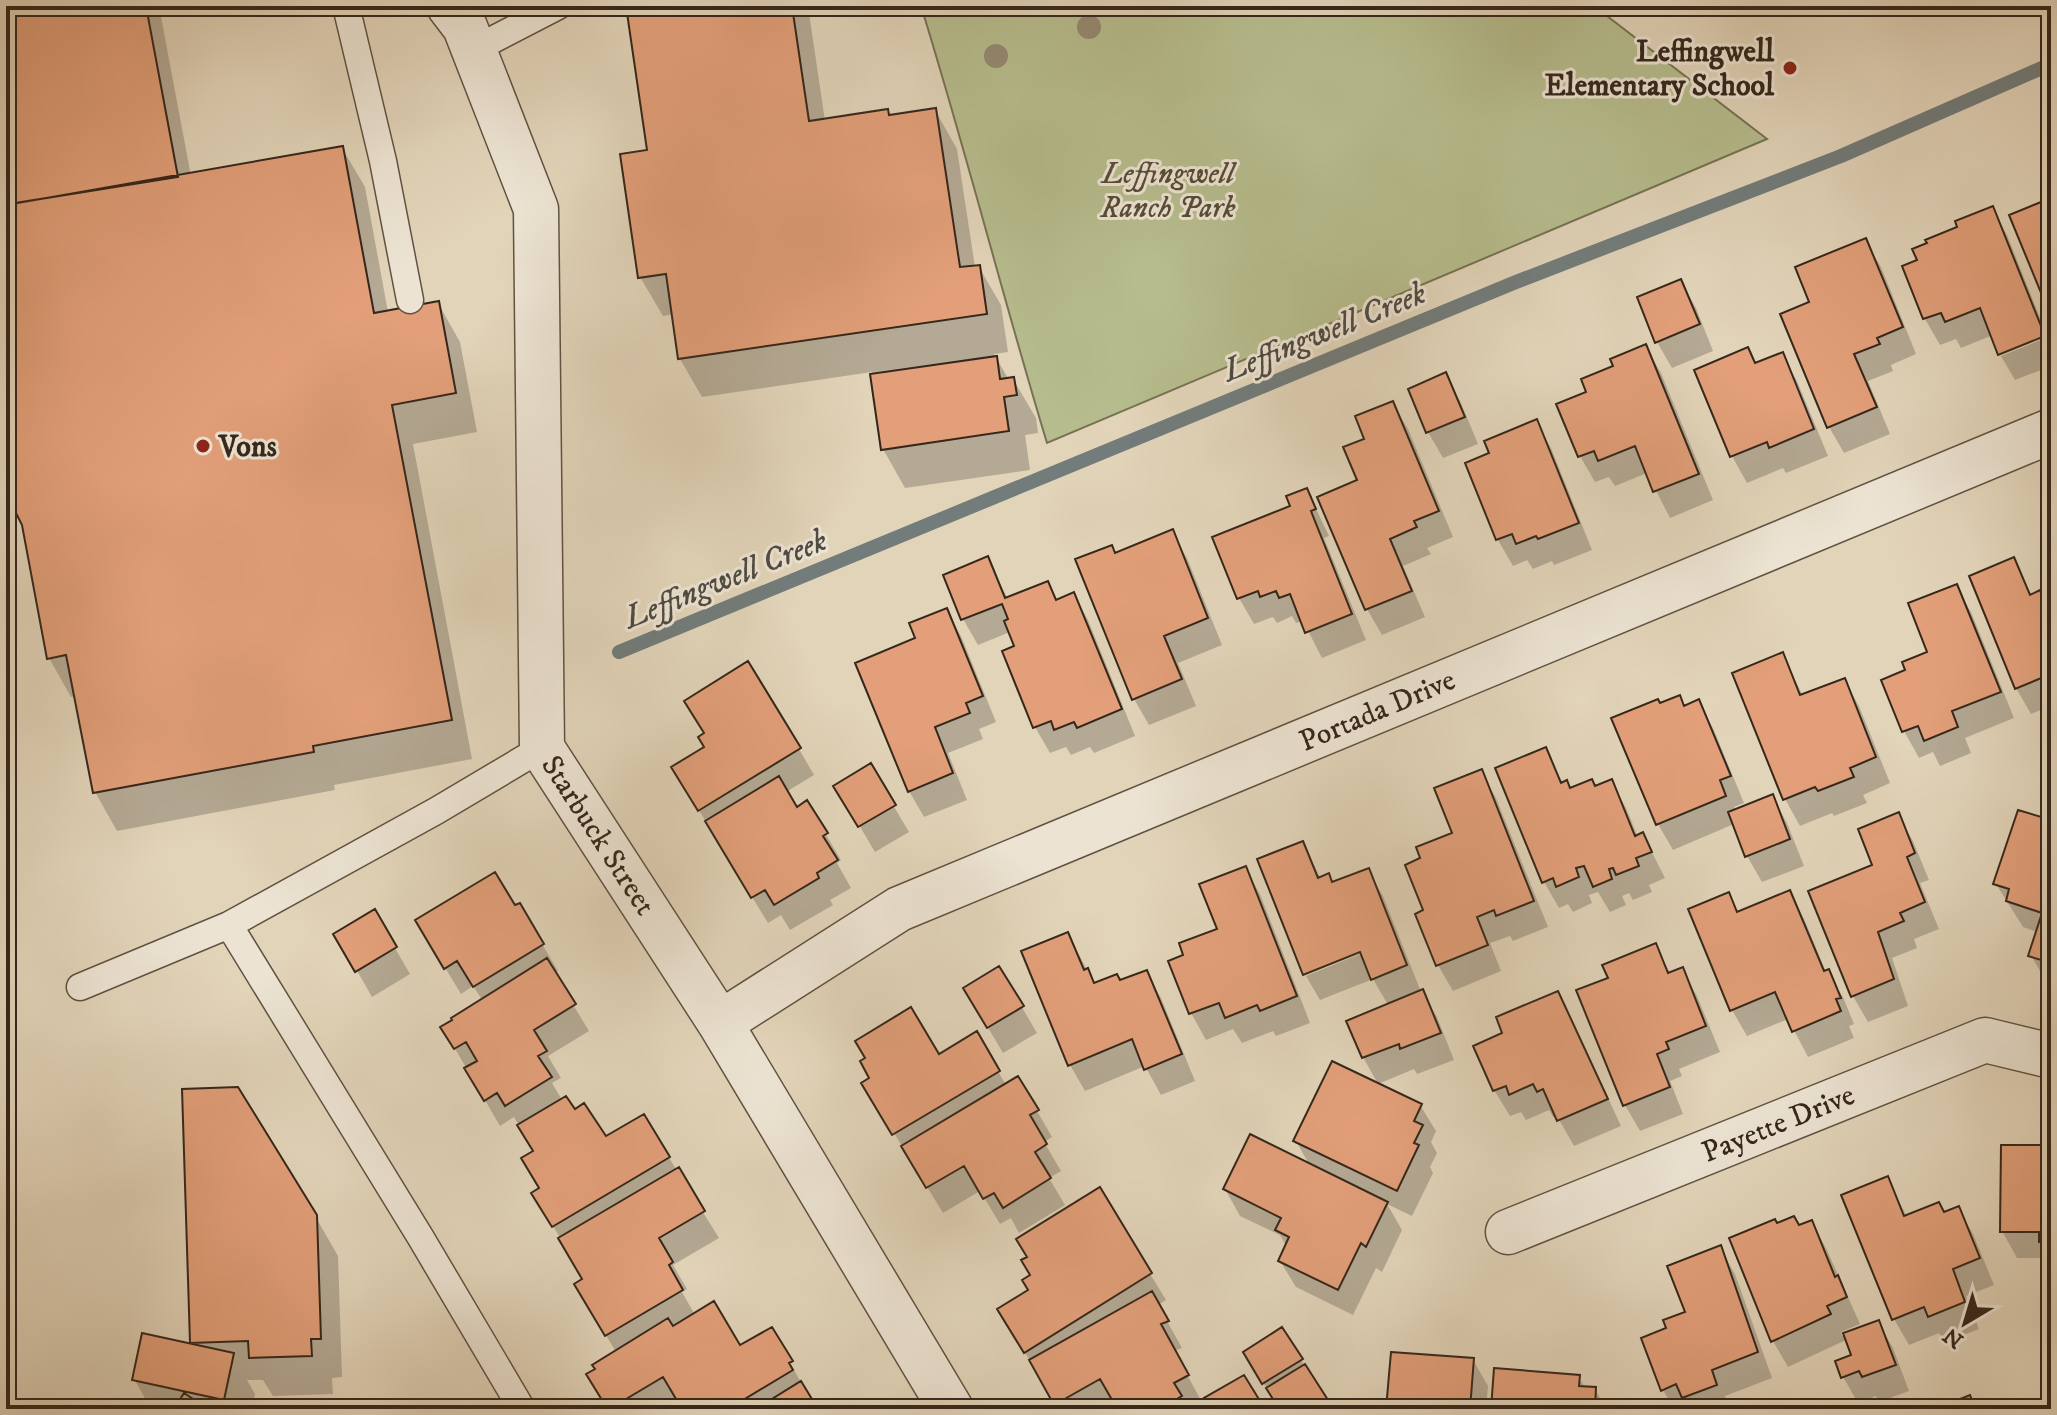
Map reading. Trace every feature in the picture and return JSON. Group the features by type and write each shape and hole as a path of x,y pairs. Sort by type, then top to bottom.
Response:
{"street":[{"name":"Starbuck Street","path":"449,6 465,27 536,209 542,748 720,1023 951,1409"},
{"name":"Portada Drive","path":"720,1023 899,909 2051,431"},
{"name":"Payette Drive","path":"1508,1232 1985,1040 2051,1056"}],"lane":[{"path":"346,6 383,161 410,300"},
{"path":"473,50 558,6"},
{"path":"80,987 229,925 436,811 542,748"},
{"path":"229,925 522,1409"}],"green space":[{"name":"Leffingwell Ranch Park","path":"921,6 1594,6 1767,139 1047,443"}],"building":[{"path":"6,6 146,6 178,177 15,203 6,154"},
{"path":"626,6 792,6 809,121 888,109 889,115 936,108 960,267 980,265 987,314 678,359 666,274 638,278 620,154 647,150"},
{"name":"Vons","path":"343,146 374,313 439,301 456,393 392,405 452,720 313,746 314,752 93,793 66,655 47,659 22,525 6,487 6,205"},
{"path":"2051,198 2051,317 2009,215"},
{"path":"1993,206 2045,336 1998,355 1980,308 1945,322 1941,313 1923,319 1902,266 1917,260 1912,249 1927,243 1925,240 1957,227 1955,221"},
{"path":"1866,238 1903,327 1877,338 1880,344 1854,354 1877,407 1827,428 1780,314 1809,302 1795,267"},
{"path":"1681,279 1700,324 1655,343 1637,297"},
{"path":"1646,344 1699,474 1653,492 1635,446 1598,461 1594,451 1578,457 1556,404 1586,392 1581,379 1613,366 1610,359"},
{"path":"1748,347 1755,363 1783,352 1814,429 1769,448 1767,442 1730,457 1694,370"},
{"path":"997,356 1000,379 1014,377 1017,395 1004,397 1009,431 881,450 870,374"},
{"path":"1446,372 1465,417 1426,433 1408,389"},
{"path":"1393,401 1439,511 1414,521 1417,527 1390,539 1412,591 1365,610 1317,497 1357,480 1343,447 1364,439 1355,416"},
{"path":"1537,419 1579,523 1516,544 1512,534 1496,540 1465,463 1489,453 1484,441"},
{"path":"1307,488 1316,509 1311,511 1352,614 1305,633 1290,594 1279,598 1276,591 1260,597 1258,591 1237,599 1212,537 1290,506 1286,496"},
{"path":"1173,529 1208,618 1164,636 1182,679 1132,700 1075,559 1112,545 1115,553"},
{"path":"988,556 1005,598 1048,581 1056,600 1074,592 1122,709 1077,728 1074,722 1054,730 1051,721 1033,728 1002,651 1014,646 1004,621 1008,619 1002,604 961,620 943,575"},
{"path":"2014,557 2030,595 2040,590 2043,599 2051,596 2051,674 2015,689 1969,576"},
{"path":"1957,584 2001,692 1952,711 1958,727 1924,741 1918,726 1902,732 1881,680 1905,670 1902,662 1927,652 1908,603"},
{"path":"947,608 983,696 966,703 970,713 935,727 953,773 908,792 855,663 915,638 909,623"},
{"path":"1783,652 1800,695 1845,678 1876,757 1850,768 1854,777 1818,791 1815,787 1783,800 1732,673"},
{"path":"748,661 801,748 698,811 671,767 704,747 698,737 704,733 684,701"},
{"path":"1680,695 1684,706 1699,699 1731,776 1720,780 1726,796 1656,825 1611,718 1658,699 1660,703"},
{"path":"1546,747 1561,783 1567,780 1570,788 1592,779 1595,786 1612,779 1635,836 1643,832 1652,852 1636,858 1639,866 1616,875 1613,868 1609,869 1612,879 1593,887 1584,866 1576,868 1579,877 1556,887 1553,878 1542,883 1495,768"},
{"path":"871,763 896,805 858,827 833,786"},
{"path":"1482,769 1534,901 1496,916 1494,910 1477,917 1488,945 1436,966 1415,914 1423,910 1405,865 1420,858 1416,847 1452,833 1434,788"},
{"path":"779,776 797,807 807,800 828,833 823,836 838,860 817,873 819,878 774,905 765,890 751,898 705,821"},
{"path":"1773,794 1790,839 1745,857 1728,812"},
{"path":"2018,810 2048,819 2045,828 2051,830 2051,963 2028,956 2042,913 2006,901 2009,889 1993,884"},
{"path":"1899,812 1915,853 1907,857 1925,902 1900,913 1904,921 1878,932 1894,979 1851,997 1808,891 1872,865 1858,829"},
{"path":"1303,841 1318,878 1329,873 1332,882 1369,868 1407,965 1371,980 1360,952 1303,975 1257,859"},
{"path":"1246,866 1297,996 1260,1011 1257,1005 1225,1018 1219,1003 1189,1014 1168,961 1183,955 1179,943 1217,929 1199,884"},
{"path":"495,872 515,905 520,903 544,944 473,987 457,961 444,969 415,920"},
{"path":"1790,890 1824,971 1829,969 1841,998 1836,999 1841,1011 1792,1032 1775,992 1730,1011 1688,909 1729,892 1737,912"},
{"path":"375,909 397,947 355,972 333,934"},
{"path":"1068,932 1084,970 1088,968 1094,983 1117,974 1120,980 1147,970 1182,1054 1144,1070 1132,1039 1068,1066 1021,951"},
{"path":"1656,943 1668,973 1683,967 1706,1026 1666,1042 1669,1049 1657,1054 1670,1087 1623,1106 1576,990 1608,978 1602,965"},
{"path":"547,958 576,1004 534,1030 547,1051 538,1056 552,1077 505,1106 497,1093 484,1101 464,1068 477,1061 466,1042 454,1049 440,1027"},
{"path":"999,966 1024,1006 987,1028 963,988"},
{"path":"1423,989 1441,1033 1400,1049 1399,1044 1362,1058 1346,1021"},
{"path":"1558,991 1608,1099 1557,1121 1543,1089 1537,1092 1533,1084 1509,1095 1506,1086 1493,1091 1473,1046 1502,1033 1496,1017"},
{"path":"911,1007 939,1054 977,1031 1000,1071 892,1135 861,1083 869,1078 860,1061 865,1058 855,1041"},
{"path":"1332,1061 1422,1104 1414,1121 1423,1125 1414,1143 1419,1145 1397,1191 1293,1141"},
{"path":"1018,1076 1039,1110 1030,1115 1047,1144 1035,1152 1051,1178 1003,1208 994,1193 983,1199 964,1166 926,1188 901,1146"},
{"path":"238,1087 317,1215 321,1339 311,1339 312,1356 249,1358 248,1341 190,1343 182,1089"},
{"path":"566,1096 575,1109 584,1103 606,1136 644,1114 670,1157 552,1227 531,1193 539,1188 521,1158 533,1151 517,1125"},
{"path":"1250,1134 1388,1202 1366,1247 1361,1243 1338,1290 1278,1261 1289,1237 1275,1230 1281,1218 1223,1189"},
{"path":"2001,1145 2051,1145 2051,1242 2039,1242 2039,1232 2000,1232"},
{"path":"679,1167 705,1211 659,1238 673,1262 669,1265 683,1290 605,1336 574,1284 582,1279 558,1238"},
{"path":"1888,1176 1904,1216 1939,1202 1944,1212 1959,1206 1980,1258 1953,1269 1965,1302 1928,1317 1924,1307 1892,1320 1841,1195"},
{"path":"1100,1187 1152,1273 1024,1353 997,1309 1028,1290 1022,1280 1030,1275 1021,1260 1027,1257 1016,1239"},
{"path":"1794,1216 1799,1225 1812,1220 1835,1277 1838,1275 1847,1297 1827,1306 1831,1314 1771,1342 1729,1238 1775,1219 1777,1223"},
{"path":"1721,1245 1758,1352 1712,1370 1717,1385 1682,1398 1676,1384 1661,1391 1641,1338 1666,1328 1663,1320 1685,1312 1667,1266"},
{"path":"1152,1291 1169,1321 1161,1324 1189,1375 1174,1383 1182,1396 1159,1409 1128,1409 1123,1400 1115,1405 1100,1379 1054,1405 1029,1360"},
{"path":"714,1301 740,1345 772,1327 793,1361 789,1363 793,1370 728,1409 682,1409 663,1377 616,1405 613,1401 605,1405 586,1374 595,1369 592,1365 668,1318 673,1326"},
{"path":"1879,1320 1896,1365 1862,1377 1859,1371 1841,1378 1835,1361 1851,1355 1843,1333"},
{"path":"1282,1327 1303,1359 1262,1384 1243,1352"},
{"path":"142,1333 234,1353 224,1400 132,1380"},
{"path":"1391,1352 1474,1358 1470,1409 1386,1409"},
{"path":"1305,1364 1328,1400 1315,1409 1279,1409 1266,1388"},
{"path":"1494,1368 1580,1375 1579,1386 1596,1387 1595,1409 1491,1409"},
{"path":"1244,1375 1265,1409 1210,1409 1204,1398"},
{"path":"801,1381 818,1409 760,1409 759,1407"},
{"path":"184,1393 208,1409 174,1409"},
{"path":"1970,1395 1975,1409 1935,1409"}],"waterway":[{"name":"Leffingwell Creek","path":"619,652 1516,282 1841,156 2051,64"}],"place":[{"name":"Leffingwell Elementary School","path":"1790,68"},
{"name":"Vons","path":"203,446"}]}
